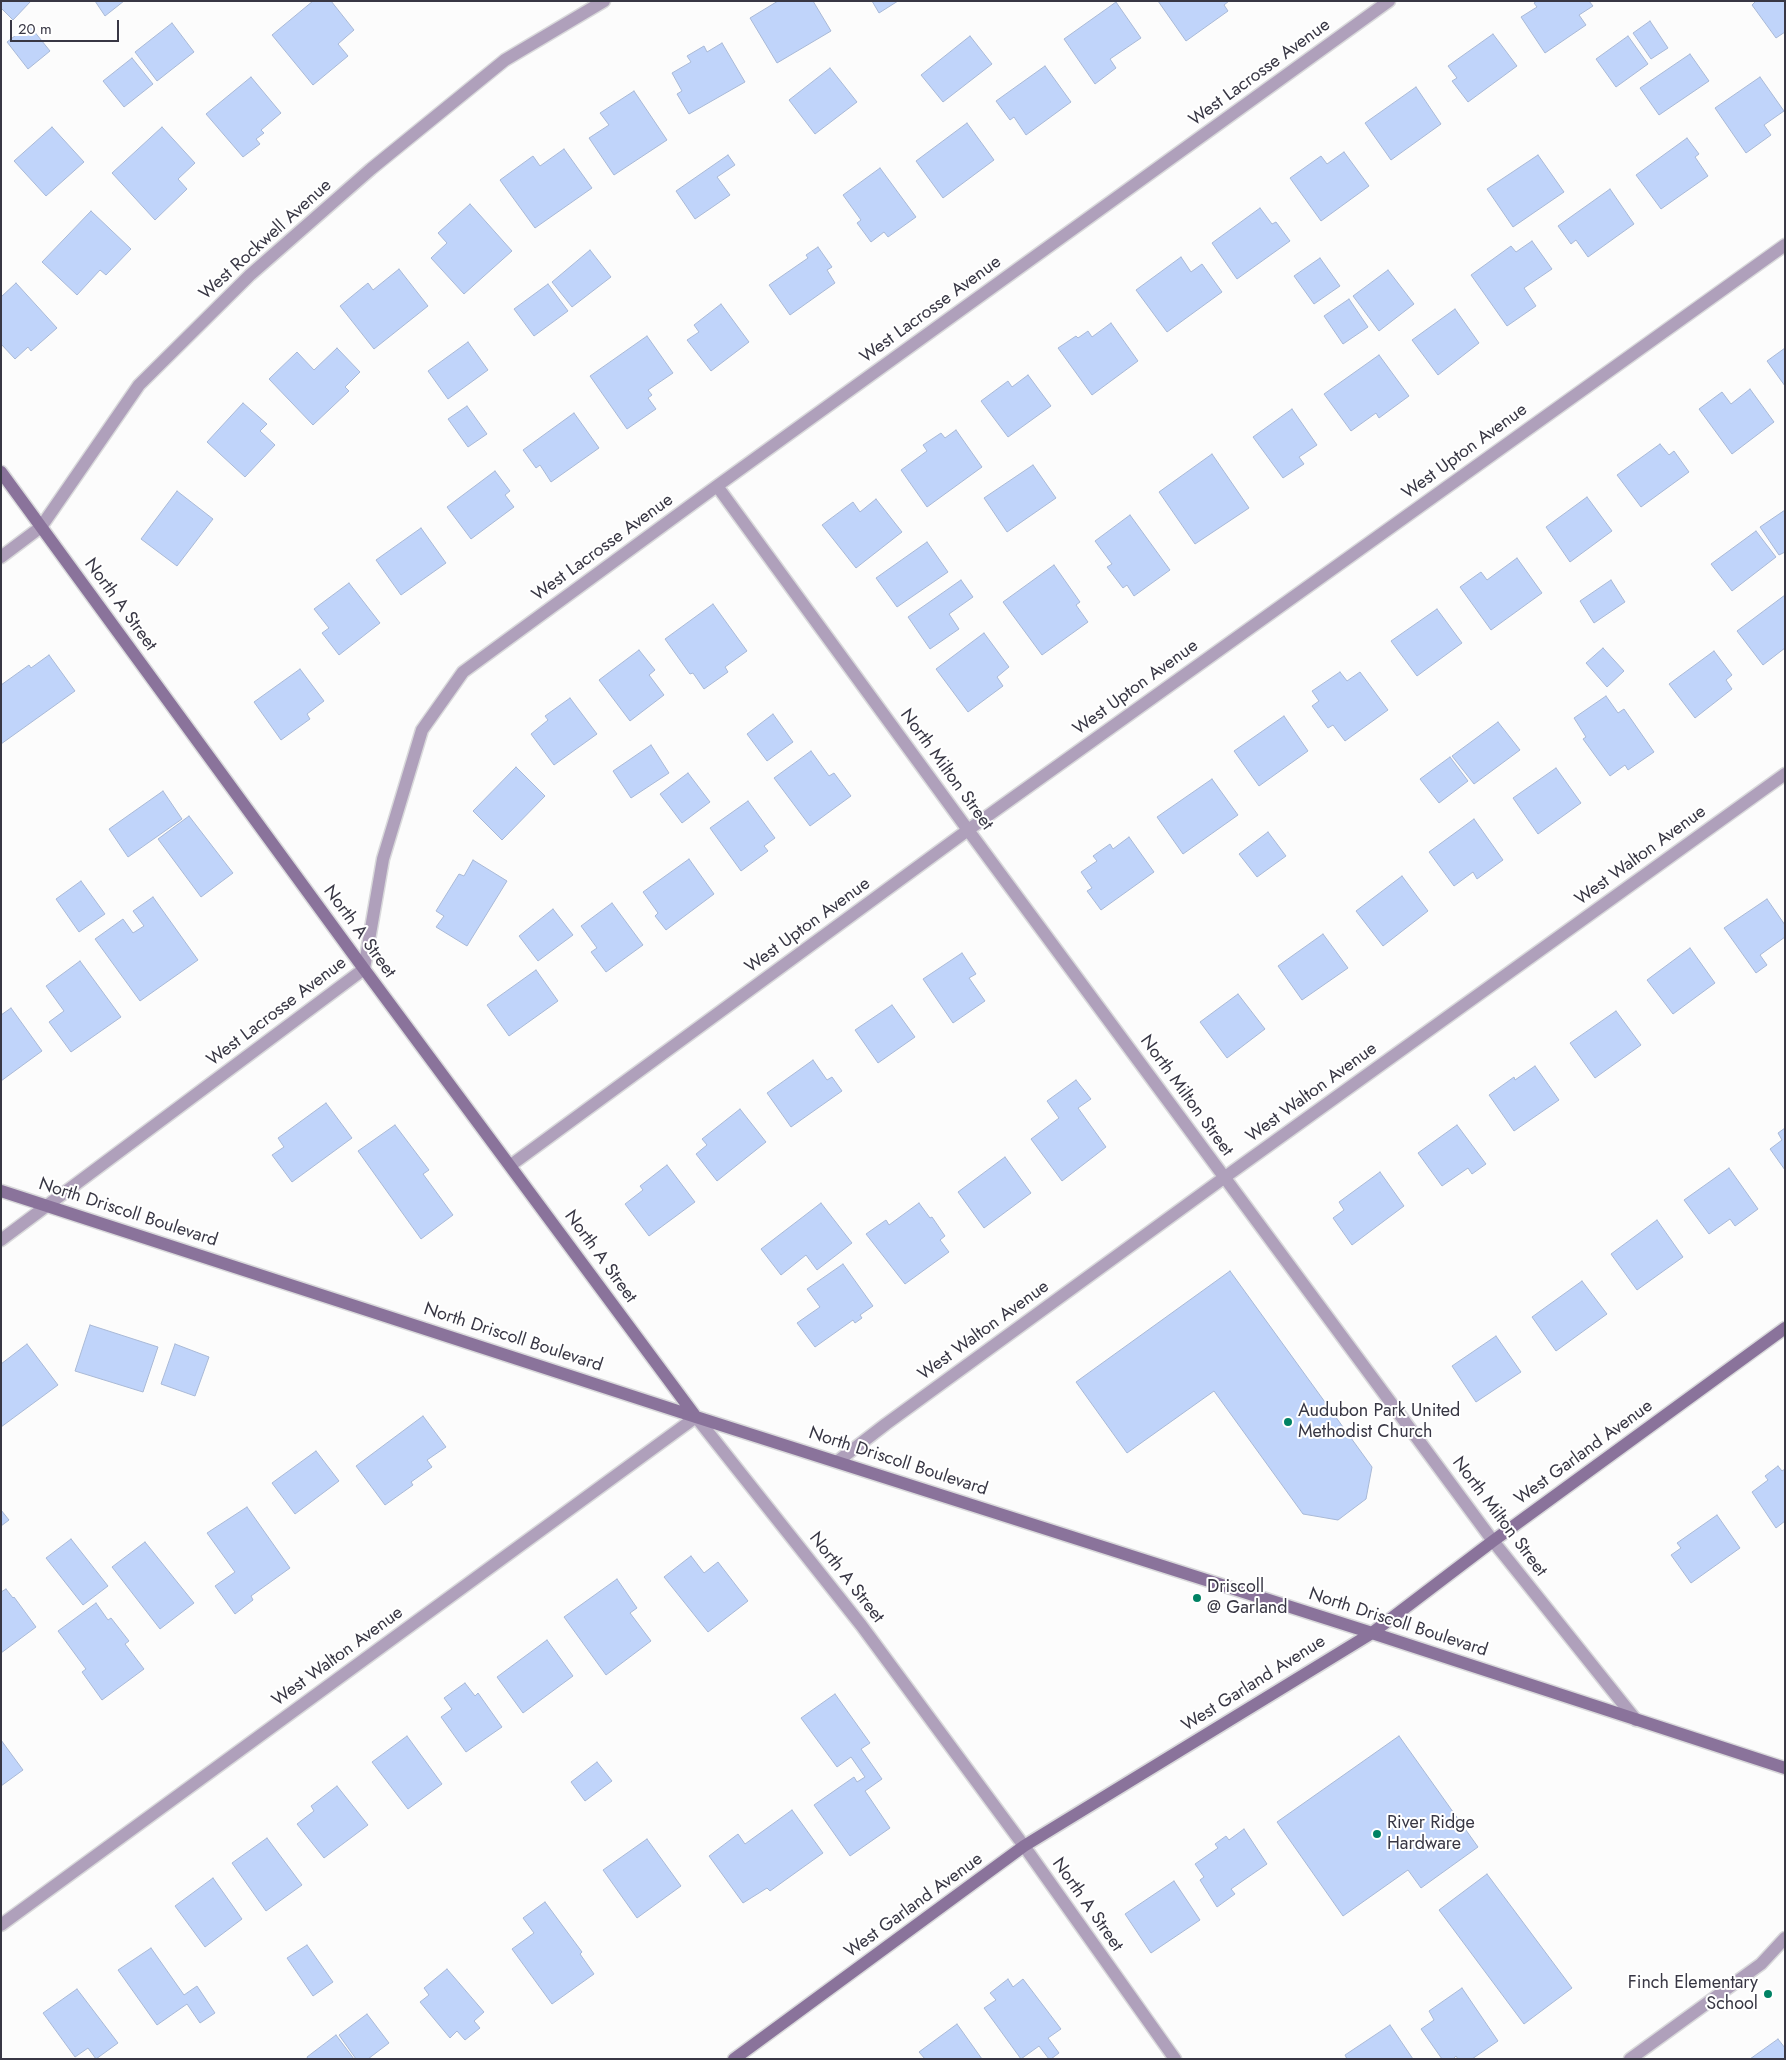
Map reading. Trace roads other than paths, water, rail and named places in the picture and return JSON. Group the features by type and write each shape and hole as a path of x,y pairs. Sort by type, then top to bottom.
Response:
{"street":[{"name":"West Rockwell Avenue","path":"1,557 41,527 140,386 250,275 371,169 505,60 604,1"},
{"name":"West Lacrosse Avenue","path":"1,1240 364,969 382,859 422,730 463,672 717,486 1389,1"},
{"name":"West Upton Avenue","path":"511,1165 968,830 1785,244"},
{"name":"North A Street","path":"1,472 364,969 696,1417 861,1625 1024,1846 1176,2059"},
{"name":"North Milton Street","path":"717,486 968,830 1493,1541 1636,1720"},
{"name":"West Walton Avenue","path":"838,1461 894,1418 1225,1177 1785,774"},
{"name":"North Driscoll Boulevard","path":"1,1191 696,1417 1372,1632 1785,1768"},
{"name":"West Garland Avenue","path":"734,2059 1024,1846 1372,1632 1493,1541 1785,1328"},
{"name":"West Walton Avenue","path":"1,1925 696,1417"},
{"path":"1630,2059 1761,1964 1785,1938"}],"place":[{"name":"Audubon Park United Methodist Church","path":"1288,1422"},
{"name":"Driscoll @ Garland","path":"1197,1598"},
{"name":"River Ridge Hardware","path":"1377,1834"},
{"name":"Finch Elementary School","path":"1768,1994"}]}
